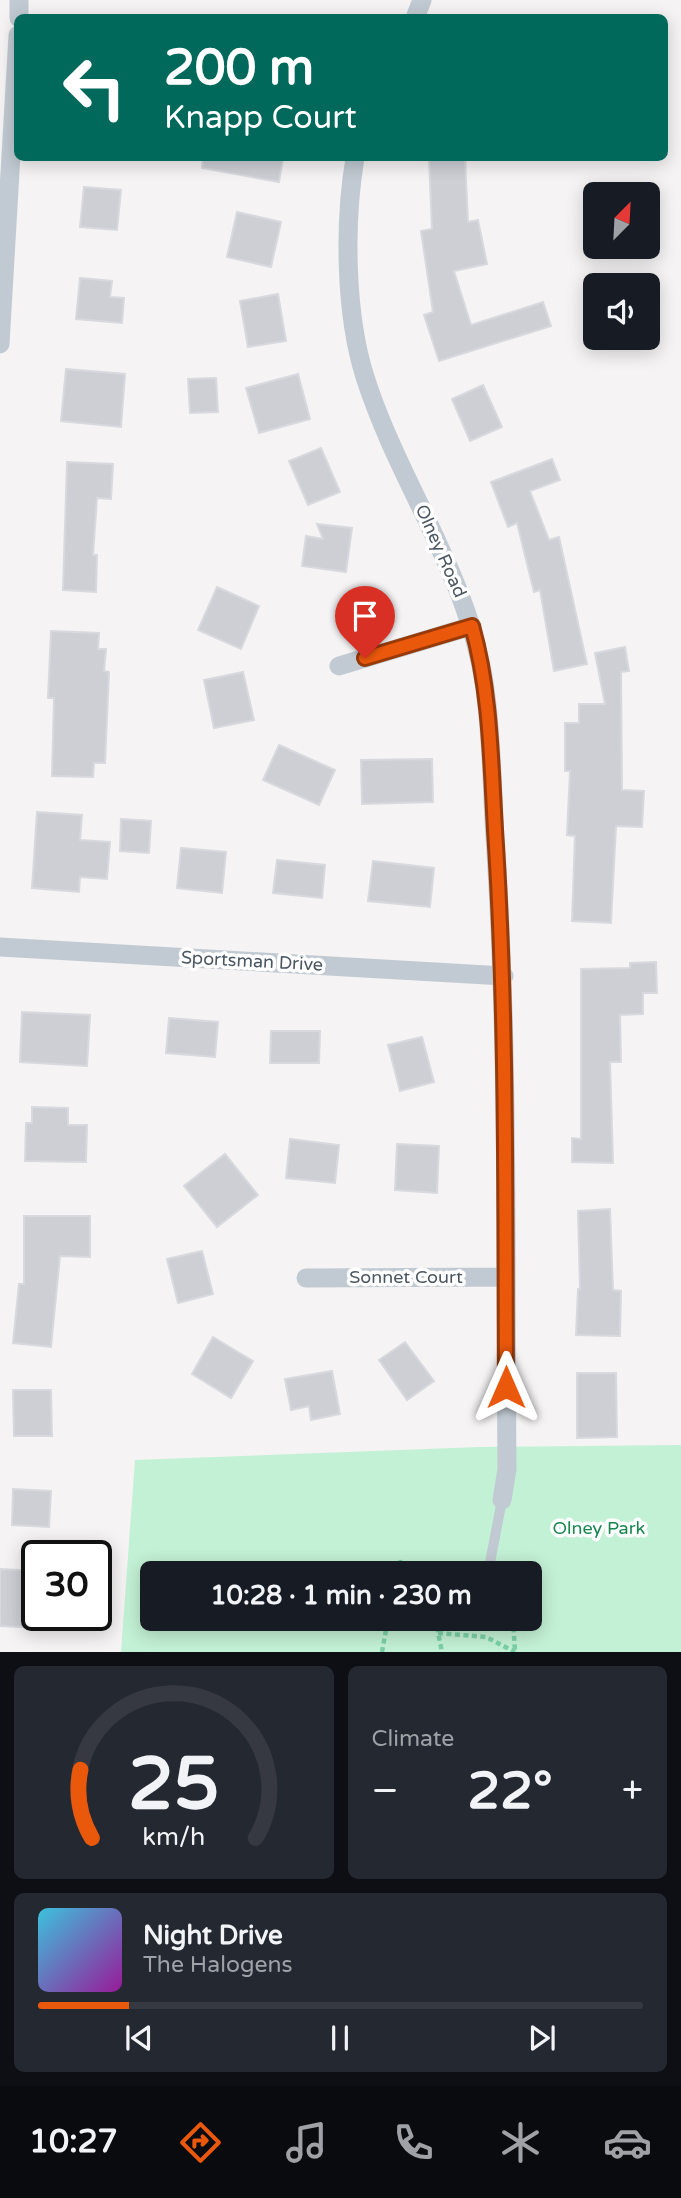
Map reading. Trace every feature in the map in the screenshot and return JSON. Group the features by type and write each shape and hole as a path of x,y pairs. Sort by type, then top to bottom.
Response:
{"street":[{"path":"0,344 14,104"},
{"name":"Olney Road","path":"355,161 348,285 362,365 374,400 451,566 472,626 486,696 504,976 507,1469 502,1500"},
{"path":"339,666 472,626"},
{"name":"Sportsman Drive","path":"0,947 504,976"},
{"name":"Sonnet Court","path":"306,1278 506,1277"}],"lane":[{"path":"490,1561 502,1500"}],"path":[{"path":"382,1652 386,1631"},
{"path":"514,1631 515,1652"},
{"path":"442,1652 438,1633 486,1637 515,1652"}],"green space":[{"name":"Olney Park","path":"681,1445 681,1652 121,1652 135,1460 480,1447"}],"building":[{"path":"203,161 282,161 279,182 202,168"},
{"path":"429,161 465,161 468,222 478,220 487,264 454,271 471,325 543,302 551,326 439,361 424,315 433,312 421,231 432,229"},
{"path":"84,187 121,190 117,230 80,227"},
{"path":"237,212 281,222 271,267 227,257"},
{"path":"80,278 112,281 110,297 124,298 122,323 76,319"},
{"path":"278,294 286,341 248,347 240,301"},
{"path":"66,369 125,374 121,427 61,421"},
{"path":"298,374 310,419 259,433 246,388"},
{"path":"216,378 218,412 190,413 188,379"},
{"path":"483,385 502,427 470,441 452,399"},
{"path":"321,448 340,492 308,505 289,461"},
{"path":"552,459 560,480 530,491 549,540 559,537 587,664 554,671 540,590 534,592 517,523 508,527 491,482"},
{"path":"67,462 113,464 111,499 97,498 93,555 97,555 96,592 63,590"},
{"path":"317,524 352,528 346,572 302,566 306,536 323,539"},
{"path":"217,587 259,606 241,649 198,630"},
{"path":"51,631 99,633 98,649 106,649 104,671 109,672 105,763 94,763 93,777 52,776 54,698 48,698"},
{"path":"625,647 629,671 621,672 622,790 644,791 642,827 616,826 611,923 572,921 575,836 567,835 570,771 565,771 565,723 579,723 579,704 605,704 595,653"},
{"path":"243,672 254,720 214,728 204,680"},
{"path":"279,745 335,770 319,805 263,780"},
{"path":"432,759 433,802 362,804 361,760"},
{"path":"37,812 82,815 80,840 110,842 107,879 80,877 79,892 32,888"},
{"path":"121,819 151,821 149,853 120,851"},
{"path":"181,848 226,852 222,893 177,888"},
{"path":"277,860 325,865 322,898 273,893"},
{"path":"373,861 434,868 430,907 368,901"},
{"path":"656,962 657,993 643,993 643,1014 620,1015 621,1062 610,1062 613,1163 572,1162 572,1138 581,1139 581,969 630,968 630,963"},
{"path":"22,1012 90,1015 87,1066 20,1062"},
{"path":"169,1018 218,1022 215,1057 166,1053"},
{"path":"271,1031 320,1031 319,1063 270,1063"},
{"path":"422,1037 434,1082 400,1091 388,1045"},
{"path":"32,1107 68,1108 68,1125 87,1125 86,1162 25,1161 26,1123 32,1123"},
{"path":"290,1139 339,1145 335,1183 286,1178"},
{"path":"397,1144 439,1146 437,1193 395,1190"},
{"path":"225,1154 258,1195 217,1227 184,1186"},
{"path":"610,1209 613,1290 621,1291 620,1336 576,1335 580,1289 578,1211"},
{"path":"24,1216 90,1216 90,1257 60,1256 51,1347 13,1343 19,1284 24,1284"},
{"path":"202,1251 213,1294 178,1303 167,1259"},
{"path":"213,1337 253,1361 231,1398 192,1374"},
{"path":"405,1342 434,1381 407,1400 379,1360"},
{"path":"332,1371 340,1414 311,1420 309,1406 291,1410 285,1379"},
{"path":"577,1373 616,1373 617,1437 577,1438"},
{"path":"13,1390 51,1390 52,1436 14,1436"},
{"path":"13,1489 51,1491 49,1527 12,1525"},
{"path":"0,1569 21,1570 21,1627 0,1626"}],"route":[{"path":"365,658 472,626 477,644 486,696 504,976 506,1387"}]}
